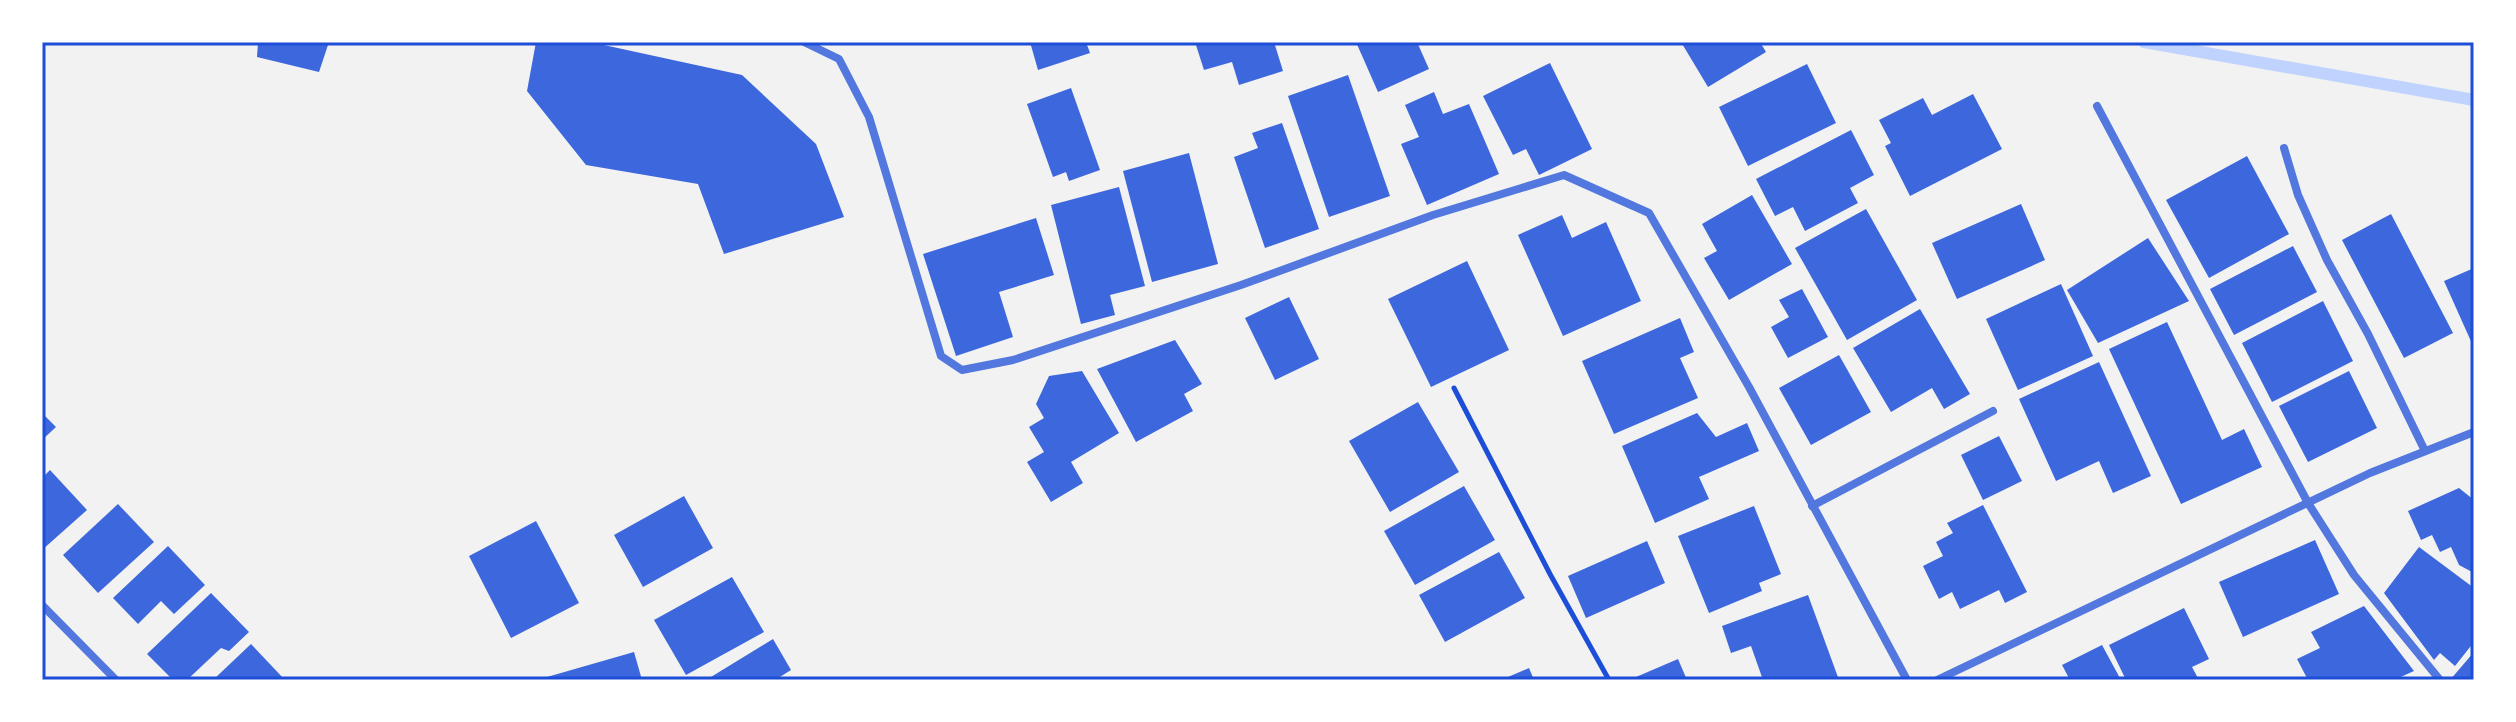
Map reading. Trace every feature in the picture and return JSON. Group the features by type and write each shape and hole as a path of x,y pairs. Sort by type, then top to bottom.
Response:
{"street":[{"path":"804,42 839,59 869,117 941,356 962,370 1013,360 1241,285 1433,215 1564,175 1649,213 1749,387 1907,680"},
{"path":"2097,106 2308,503 2354,575 2440,680"},
{"path":"2284,148 2298,195 2315,234 2425,451"},
{"path":"1812,506 1993,411"},
{"path":"1937,680 2370,473 2474,432"},
{"path":"42,605 116,680"}],"path":[{"path":"1454,388 1550,574 1609,680"}],"building":[{"path":"258,42 329,42 319,72 257,57"},
{"path":"536,42 590,42 742,75 816,144 844,217 724,254 698,184 586,165 527,91"},
{"path":"1030,42 1086,42 1090,53 1038,70"},
{"path":"1195,42 1274,42 1283,71 1239,85 1232,62 1204,70"},
{"path":"1356,42 1417,42 1429,69 1378,92"},
{"path":"1681,42 1760,42 1766,52 1708,87"},
{"path":"1550,63 1592,149 1539,175 1526,149 1513,155 1483,96"},
{"path":"1807,64 1836,123 1748,166 1719,107"},
{"path":"1348,75 1390,196 1329,217 1288,96"},
{"path":"1071,88 1100,170 1069,181 1066,172 1053,177 1027,104"},
{"path":"1434,92 1443,114 1469,104 1499,174 1427,205 1401,144 1419,137 1405,105"},
{"path":"1973,94 2002,149 1910,196 1885,146 1891,143 1879,120 1923,98 1932,115"},
{"path":"1282,123 1319,229 1265,248 1234,157 1258,148 1252,133"},
{"path":"1851,130 1874,175 1850,188 1858,203 1805,231 1793,207 1775,216 1756,179"},
{"path":"1189,153 1218,264 1152,282 1123,171"},
{"path":"2247,156 2289,234 2209,278 2166,200"},
{"path":"1119,187 1145,286 1110,295 1115,315 1081,324 1051,205"},
{"path":"1752,195 1792,264 1729,300 1704,258 1717,251 1702,224"},
{"path":"2021,204 2045,260 1957,299 1932,243"},
{"path":"1866,209 1917,300 1847,340 1795,248"},
{"path":"2391,214 2453,333 2404,358 2342,240"},
{"path":"1562,215 1572,238 1606,222 1641,301 1563,336 1518,235"},
{"path":"1036,218 1054,275 999,292 1013,337 956,356 923,254"},
{"path":"2148,238 2189,301 2098,343 2067,290"},
{"path":"2293,246 2317,292 2234,335 2210,289"},
{"path":"1467,261 1509,350 1431,387 1388,299"},
{"path":"2474,268 2474,348 2444,281"},
{"path":"2061,284 2093,356 2018,390 1986,319"},
{"path":"1802,289 1828,337 1788,358 1771,327 1789,317 1779,300"},
{"path":"1289,297 1319,359 1275,380 1245,318"},
{"path":"2323,301 2353,361 2272,402 2242,343"},
{"path":"1920,309 1970,394 1944,409 1932,388 1891,412 1853,348"},
{"path":"1680,318 1694,352 1680,358 1698,398 1614,434 1582,361"},
{"path":"2167,322 2222,440 2244,429 2262,467 2181,504 2109,349"},
{"path":"1175,340 1202,384 1184,394 1193,411 1136,442 1097,369"},
{"path":"1839,355 1871,412 1811,445 1779,388"},
{"path":"2099,362 2151,476 2113,493 2099,461 2056,481 2019,399"},
{"path":"1082,371 1119,433 1071,462 1083,483 1051,502 1027,462 1044,452 1029,427 1044,418 1036,404 1049,376"},
{"path":"2349,371 2377,428 2308,462 2279,406"},
{"path":"1418,402 1459,472 1390,512 1349,441"},
{"path":"42,413 56,427 42,440"},
{"path":"1697,413 1716,437 1747,423 1759,451 1699,477 1709,499 1655,523 1622,446"},
{"path":"1999,436 2022,481 1983,500 1961,455"},
{"path":"50,470 87,510 42,550 42,478"},
{"path":"1464,486 1495,540 1415,585 1384,531"},
{"path":"2459,488 2474,500 2474,573 2459,565 2451,547 2440,552 2432,535 2421,540 2408,511"},
{"path":"684,496 713,548 643,587 614,535"},
{"path":"118,504 154,542 98,593 63,555"},
{"path":"1983,505 2027,592 2005,603 1999,590 1960,609 1952,592 1939,599 1923,566 1943,556 1936,542 1953,533 1947,523"},
{"path":"1754,506 1781,574 1759,583 1762,591 1709,613 1678,536"},
{"path":"536,521 579,603 511,638 469,556"},
{"path":"2315,540 2339,594 2243,637 2219,582"},
{"path":"1647,541 1665,583 1586,618 1568,576"},
{"path":"168,546 205,585 174,614 161,601 138,624 113,598"},
{"path":"2419,547 2474,588 2474,642 2455,666 2440,653 2434,660 2384,593"},
{"path":"1499,552 1525,598 1445,642 1419,595"},
{"path":"732,577 764,632 686,675 654,620"},
{"path":"211,593 249,632 229,651 221,648 187,680 173,680 147,654"},
{"path":"1808,595 1839,680 1763,680 1751,646 1731,653 1722,626"},
{"path":"2364,606 2414,671 2394,680 2308,680 2297,659 2320,648 2311,632"},
{"path":"2184,608 2209,659 2192,667 2199,680 2126,680 2109,645"},
{"path":"773,639 791,670 775,680 706,680"},
{"path":"251,644 285,680 213,680"},
{"path":"2102,645 2121,680 2070,680 2062,665"},
{"path":"634,652 642,680 540,680 540,679"},
{"path":"2474,652 2474,680 2450,680"},
{"path":"1678,659 1687,680 1629,680"},
{"path":"1529,668 1534,680 1501,680"}],"waterway":[{"path":"2144,42 2474,100"}]}
